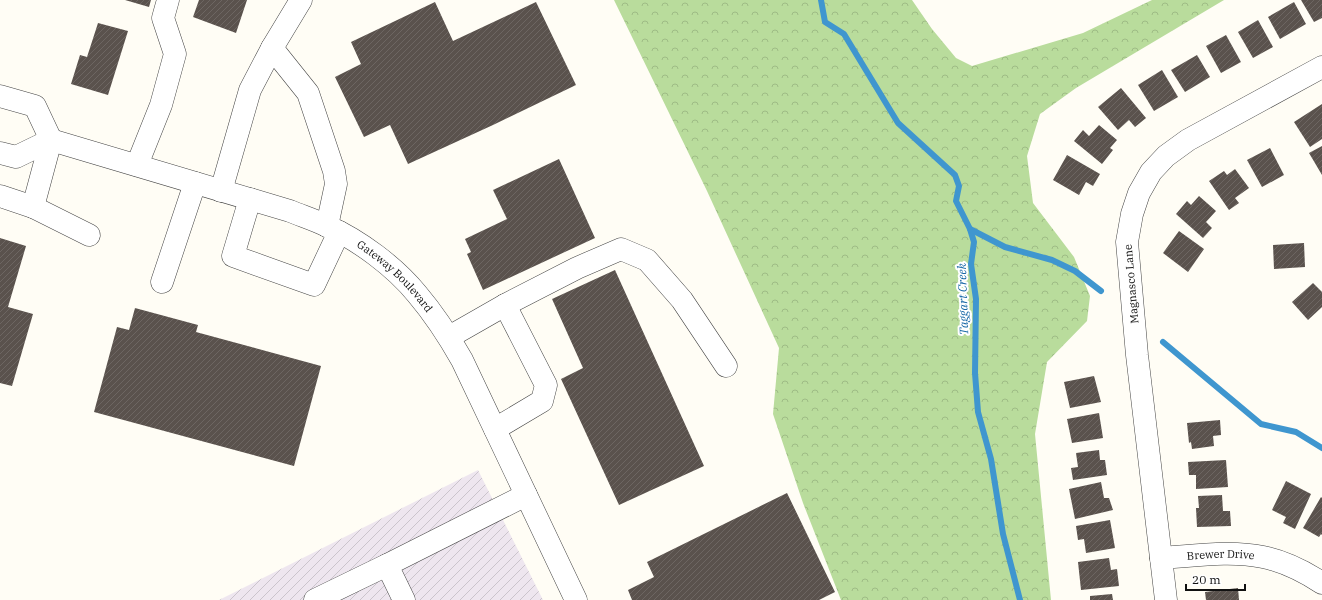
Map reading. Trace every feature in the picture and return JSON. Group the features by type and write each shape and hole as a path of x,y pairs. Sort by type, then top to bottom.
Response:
{"street":[{"path":"138,165 161,105 175,54 163,18 168,0"},
{"path":"221,191 250,90 272,48 301,0"},
{"path":"250,199 233,256 314,285 333,229 336,184 334,171 308,93 272,48"},
{"name":"Magnasco Lane","path":"1166,600 1138,355 1127,242 1132,214 1139,193 1151,172 1166,156 1188,140 1322,67"},
{"path":"0,96 35,106 51,140 34,207"},
{"path":"0,153 16,157 51,140"},
{"name":"Gateway Boulevard","path":"51,140 290,211 333,229 378,257 418,294 449,337 462,360 576,600"},
{"path":"162,282 195,183"},
{"path":"0,196 34,207 89,235"},
{"path":"449,337 505,305 577,268 621,249 647,260 682,300 726,366"},
{"path":"495,429 542,400 546,385 505,305"},
{"path":"315,600 387,566 526,495"},
{"name":"Brewer Drive","path":"1161,558 1228,554 1263,557 1287,565 1322,583"},
{"path":"387,566 404,600"}],"shaded area":[{"path":"478,470 543,600 219,600"}],"green space":[{"path":"614,0 912,0 932,29 956,58 972,66 1083,33 1152,0 1224,0 1076,88 1040,114 1027,156 1033,203 1074,257 1090,296 1087,321 1047,362 1035,434 1051,600 841,600 803,503 773,414 779,348 707,191"}],"building":[{"path":"125,0 151,0 149,7"},
{"path":"199,0 247,0 236,33 193,17"},
{"path":"1301,0 1322,0 1322,18 1314,22"},
{"path":"435,2 453,41 536,2 576,85 408,164 390,125 364,137 335,77 361,64 351,42"},
{"path":"1294,2 1306,24 1280,39 1268,17"},
{"path":"1258,20 1273,47 1253,58 1238,32"},
{"path":"98,23 128,31 108,95 71,84 80,55 87,57"},
{"path":"1226,35 1241,62 1221,73 1206,46"},
{"path":"1197,55 1210,77 1185,92 1171,70"},
{"path":"1162,70 1178,97 1154,111 1138,85"},
{"path":"1121,88 1146,118 1135,127 1129,120 1118,130 1098,107"},
{"path":"1322,104 1322,139 1310,147 1294,122"},
{"path":"1099,125 1117,140 1110,148 1113,150 1102,164 1074,141 1083,130 1089,136"},
{"path":"1322,146 1322,175 1309,153"},
{"path":"1270,148 1284,175 1262,187 1247,160"},
{"path":"1067,155 1100,174 1093,186 1086,182 1079,195 1053,180"},
{"path":"559,159 595,238 483,290 467,254 471,252 465,239 507,219 493,190"},
{"path":"1235,169 1249,188 1235,198 1239,203 1229,210 1209,181 1224,171 1227,175"},
{"path":"1199,196 1216,211 1206,222 1212,228 1203,238 1176,214 1187,201 1191,205"},
{"path":"1179,231 1204,249 1188,272 1163,253"},
{"path":"0,238 26,246 8,307 33,314 12,386 0,383"},
{"path":"1304,243 1305,267 1274,269 1273,245"},
{"path":"615,270 704,466 619,505 561,379 583,368 552,299"},
{"path":"1313,283 1322,292 1322,307 1308,320 1292,302"},
{"path":"135,308 198,325 196,332 321,366 294,466 94,412 117,327 129,330"},
{"path":"1094,376 1101,402 1070,408 1064,382"},
{"path":"1099,413 1103,438 1072,443 1067,419"},
{"path":"1220,420 1221,435 1213,436 1214,446 1192,449 1191,442 1189,443 1187,423"},
{"path":"1099,450 1100,460 1105,460 1107,475 1073,480 1071,468 1078,467 1076,453"},
{"path":"1226,460 1228,487 1196,489 1196,475 1189,475 1188,462"},
{"path":"1286,481 1311,494 1295,529 1283,523 1286,517 1272,510"},
{"path":"1101,482 1104,498 1109,498 1113,510 1075,519 1069,489"},
{"path":"787,493 835,592 819,600 632,600 628,590 654,577 647,562"},
{"path":"1222,495 1223,511 1230,511 1231,526 1197,527 1196,508 1199,508 1198,496"},
{"path":"1321,497 1322,535 1321,534 1319,537 1303,528"},
{"path":"1110,520 1115,548 1086,553 1084,539 1078,540 1076,526"},
{"path":"1109,558 1111,570 1117,569 1119,586 1081,590 1078,562"},
{"path":"1238,588 1239,600 1206,600 1205,592"},
{"path":"1112,594 1113,600 1090,600 1090,596"}],"waterway":[{"name":"Taggart Creek","path":"821,0 825,22 844,34 898,123 955,175 959,186 956,201 970,229 974,242 971,264 976,299 975,373 978,412 991,459 1003,534 1020,600"},
{"path":"970,229 1005,247 1052,260 1075,271 1101,291"},
{"path":"1163,342 1261,424 1296,432 1322,448"}]}
